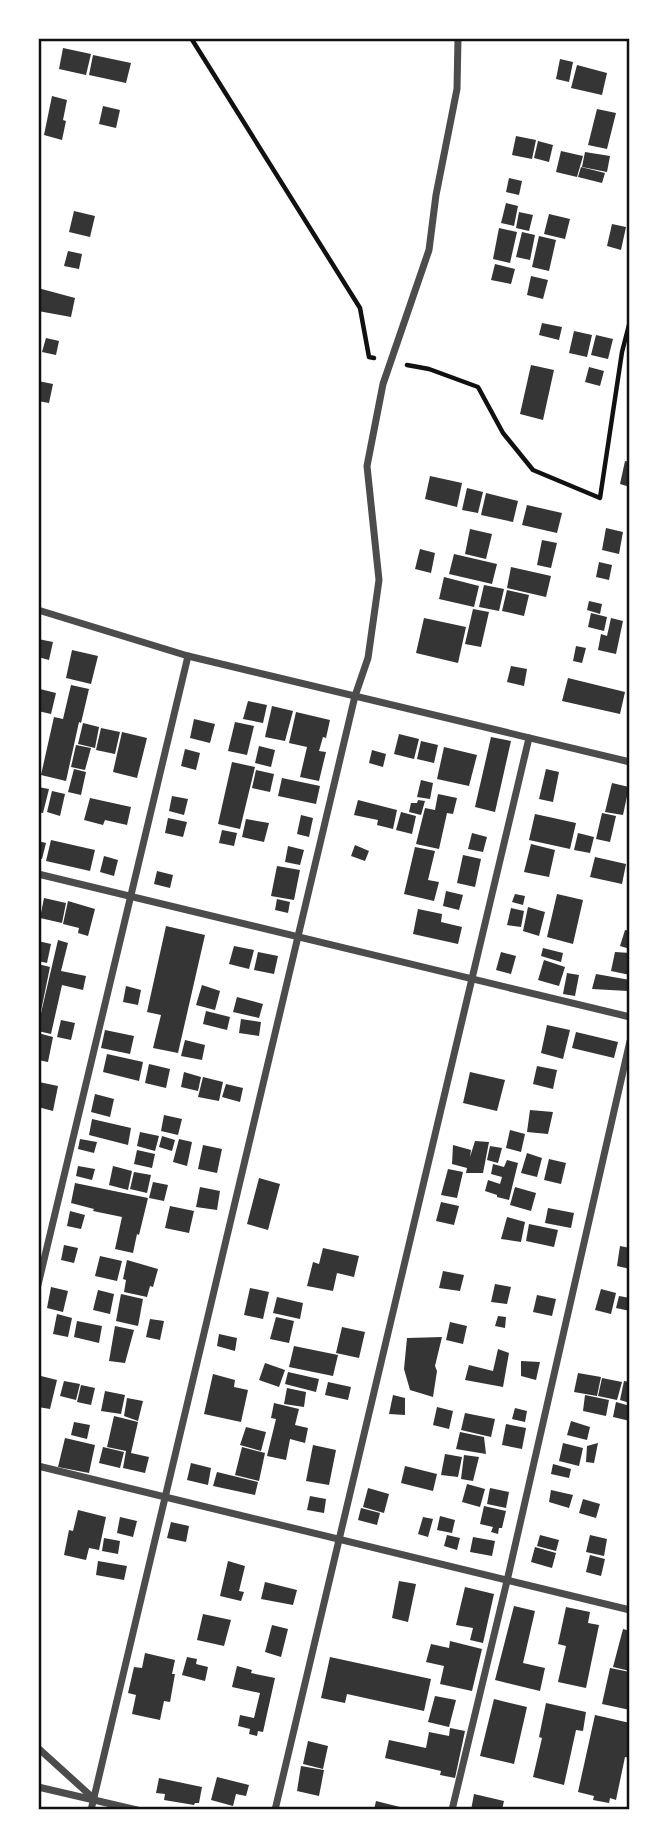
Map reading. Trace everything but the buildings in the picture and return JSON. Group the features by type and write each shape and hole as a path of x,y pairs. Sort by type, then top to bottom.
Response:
{"street":[{"path":"92,1810 355,696 368,658 379,580 366,466 383,384 429,250 436,195 457,89 458,38"},
{"path":"38,610 188,656 629,762"},
{"path":"38,1285 188,656"},
{"path":"275,1810 529,738"},
{"path":"38,874 629,1017"},
{"path":"452,1810 507,1581 629,1041"},
{"path":"38,1466 629,1610"},
{"path":"38,1748 94,1800"},
{"path":"38,1787 137,1810"}]}
